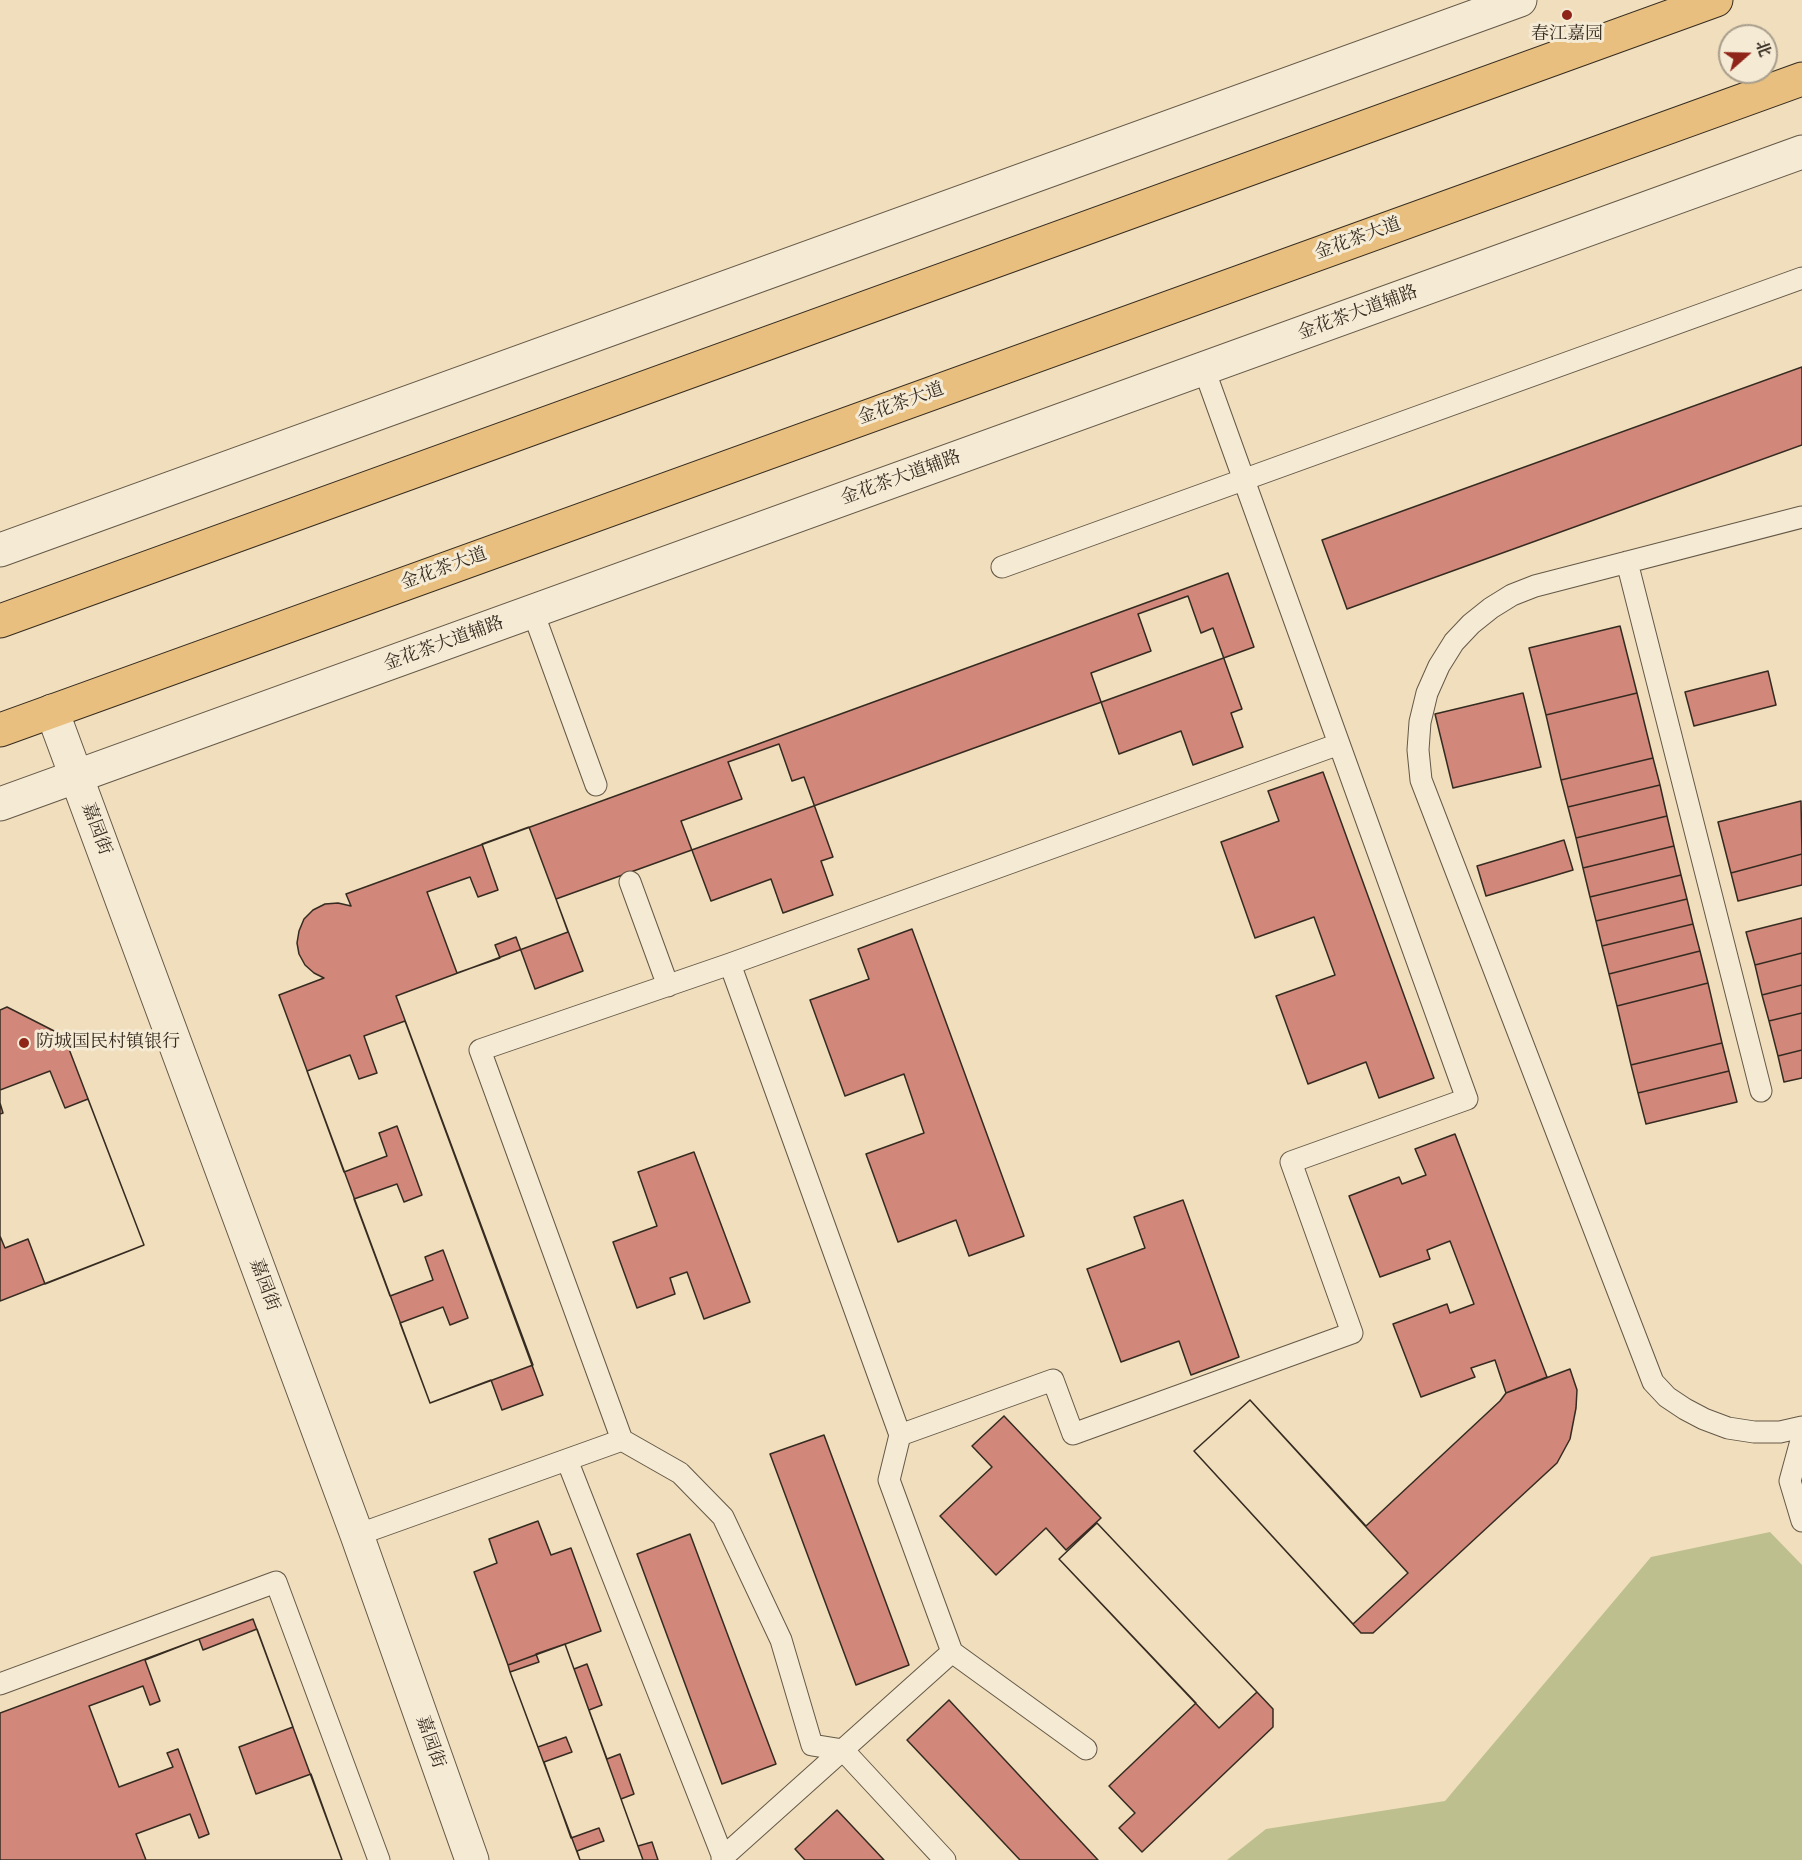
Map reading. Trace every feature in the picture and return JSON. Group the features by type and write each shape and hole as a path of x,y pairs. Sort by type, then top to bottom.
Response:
{"highway":[{"path":"0,621 1716,0"},
{"name":"金花茶大道","path":"0,730 1802,79"}],"street":[{"path":"0,550 1520,0"},
{"name":"金花茶大道辅路","path":"0,804 1802,153"},
{"name":"嘉园街","path":"52,711 357,1535 472,1860"}],"lane":[{"path":"1002,567 1802,278"},
{"path":"900,1435 1053,1380 1073,1434 1352,1333 1291,1162 1467,1099 1204,369"},
{"path":"1802,517 1535,586 1512,595 1491,608 1472,624 1449,650 1439,666 1427,693 1420,722 1418,750 1421,780 1653,1382 1667,1397 1685,1409 1728,1428 1754,1432 1780,1432 1802,1426"},
{"path":"1627,562 1761,1091"},
{"path":"533,612 596,785"},
{"path":"945,1860 843,1750 812,1745 781,1640 723,1517 680,1473 622,1440 480,1050 730,964 1339,744"},
{"path":"630,882 668,986"},
{"path":"730,964 900,1435 889,1480 952,1652 1086,1749"},
{"path":"1802,1437 1790,1481 1802,1521"},
{"path":"357,1535 622,1440"},
{"path":"567,1460 723,1859 952,1652"},
{"path":"0,1684 276,1582 379,1860"}],"green space":[{"path":"1770,1532 1802,1565 1802,1860 1227,1860 1266,1829 1445,1801 1651,1557"}],"building":[{"path":"1802,367 1802,445 1347,609 1322,540"},
{"path":"1228,573 1254,647 556,899 568,932 396,996 533,1365 430,1403 279,995 324,978 305,965 299,954 297,943 304,919 313,910 325,904 338,903 351,906 346,894"},
{"path":"1188,596 1201,633 1213,628 1242,709 1231,713 1243,747 1193,765 1181,731 1119,754 1091,673 1151,651 1138,614"},
{"path":"1620,626 1637,693 1546,715 1529,648"},
{"path":"1768,671 1776,705 1694,726 1685,692"},
{"path":"1523,693 1541,767 1453,788 1435,714"},
{"path":"1637,693 1653,758 1561,780 1546,715"},
{"path":"779,744 792,781 804,777 833,857 821,861 833,895 783,913 771,879 711,901 681,821 742,799 728,762"},
{"path":"1653,758 1660,785 1568,807 1561,780"},
{"path":"1323,772 1434,1078 1379,1098 1366,1062 1308,1084 1276,996 1335,975 1314,917 1255,938 1221,842 1279,821 1268,791"},
{"path":"1660,785 1667,816 1576,838 1568,807"},
{"path":"1801,801 1802,854 1731,873 1718,822"},
{"path":"1667,816 1674,846 1583,868 1576,838"},
{"path":"529,827 583,971 535,989 516,937 495,945 500,958 457,973 427,892 470,877 478,897 498,890 482,844"},
{"path":"1564,840 1573,870 1486,896 1477,866"},
{"path":"1674,846 1681,875 1590,897 1583,868"},
{"path":"1802,854 1802,885 1738,901 1731,873"},
{"path":"1681,875 1687,899 1596,921 1590,897"},
{"path":"1687,899 1693,924 1602,946 1596,921"},
{"path":"1802,918 1802,953 1755,965 1746,932"},
{"path":"1693,924 1700,951 1609,974 1602,946"},
{"path":"912,929 1024,1236 969,1256 956,1220 898,1242 866,1154 924,1133 904,1074 845,1096 810,1000 869,979 858,949"},
{"path":"1700,951 1708,983 1617,1006 1609,974"},
{"path":"1802,953 1802,985 1762,995 1755,965"},
{"path":"1708,983 1722,1043 1631,1065 1617,1006"},
{"path":"1802,985 1802,1013 1769,1021 1762,995"},
{"path":"7,1007 64,1036 144,1245 0,1301 0,1010"},
{"path":"1802,1013 1802,1050 1778,1056 1769,1021"},
{"path":"405,1021 543,1395 502,1410 491,1380 430,1403 400,1323 443,1307 450,1325 468,1318 443,1250 425,1257 433,1280 390,1296 354,1199 397,1184 404,1202 422,1195 397,1126 379,1133 387,1156 344,1172 307,1071 350,1055 359,1079 377,1073 364,1036"},
{"path":"1722,1043 1729,1071 1638,1093 1631,1065"},
{"path":"1802,1050 1802,1078 1784,1082 1778,1056"},
{"path":"50,1071 65,1108 88,1099 144,1245 45,1284 28,1239 5,1248 0,1236 0,1114 3,1113 0,1090"},
{"path":"1729,1071 1737,1102 1646,1124 1638,1093"},
{"path":"1455,1134 1547,1377 1506,1393 1495,1360 1471,1368 1475,1377 1421,1397 1393,1324 1447,1304 1450,1313 1474,1304 1450,1241 1427,1250 1430,1259 1380,1277 1349,1196 1399,1177 1402,1184 1426,1175 1415,1149"},
{"path":"694,1152 750,1302 704,1319 687,1272 670,1278 675,1294 637,1308 613,1242 657,1226 638,1172"},
{"path":"1183,1200 1239,1357 1191,1375 1179,1341 1121,1362 1087,1269 1145,1248 1134,1217"},
{"path":"1570,1369 1577,1390 1576,1408 1570,1439 1557,1463 1373,1633 1361,1633 1194,1451 1250,1400 1366,1526 1506,1393"},
{"path":"1250,1400 1408,1573 1353,1624 1194,1451"},
{"path":"1004,1416 1101,1518 1066,1550 1046,1528 996,1575 940,1516 992,1467 972,1446"},
{"path":"824,1435 909,1665 856,1685 770,1454"},
{"path":"538,1521 551,1555 571,1548 601,1631 508,1665 474,1572 497,1563 489,1539"},
{"path":"1097,1523 1273,1709 1273,1727 1142,1852 1119,1828 1135,1813 1109,1786 1196,1703 1059,1559"},
{"path":"1097,1523 1257,1692 1219,1728 1059,1559"},
{"path":"690,1534 776,1764 722,1784 637,1554"},
{"path":"253,1619 342,1860 0,1860 0,1713"},
{"path":"257,1629 293,1727 239,1747 256,1794 311,1774 342,1860 146,1860 136,1834 190,1814 199,1838 209,1834 178,1749 167,1753 173,1767 119,1787 89,1706 143,1686 150,1705 160,1701 145,1660 199,1639 203,1650"},
{"path":"565,1644 574,1669 587,1664 602,1705 589,1710 607,1759 620,1754 634,1794 621,1799 638,1846 652,1842 658,1860 580,1860 577,1851 604,1841 599,1828 571,1838 544,1762 572,1752 566,1737 538,1747 510,1672 539,1662 536,1654"},
{"path":"565,1644 643,1860 580,1860 510,1672 508,1665"},
{"path":"949,1700 1098,1860 1020,1860 907,1740"},
{"path":"837,1810 884,1860 805,1860 795,1849"}],"place":[{"name":"春江嘉园","path":"1567,15"},
{"name":"防城国民村镇银行","path":"24,1043"}]}
